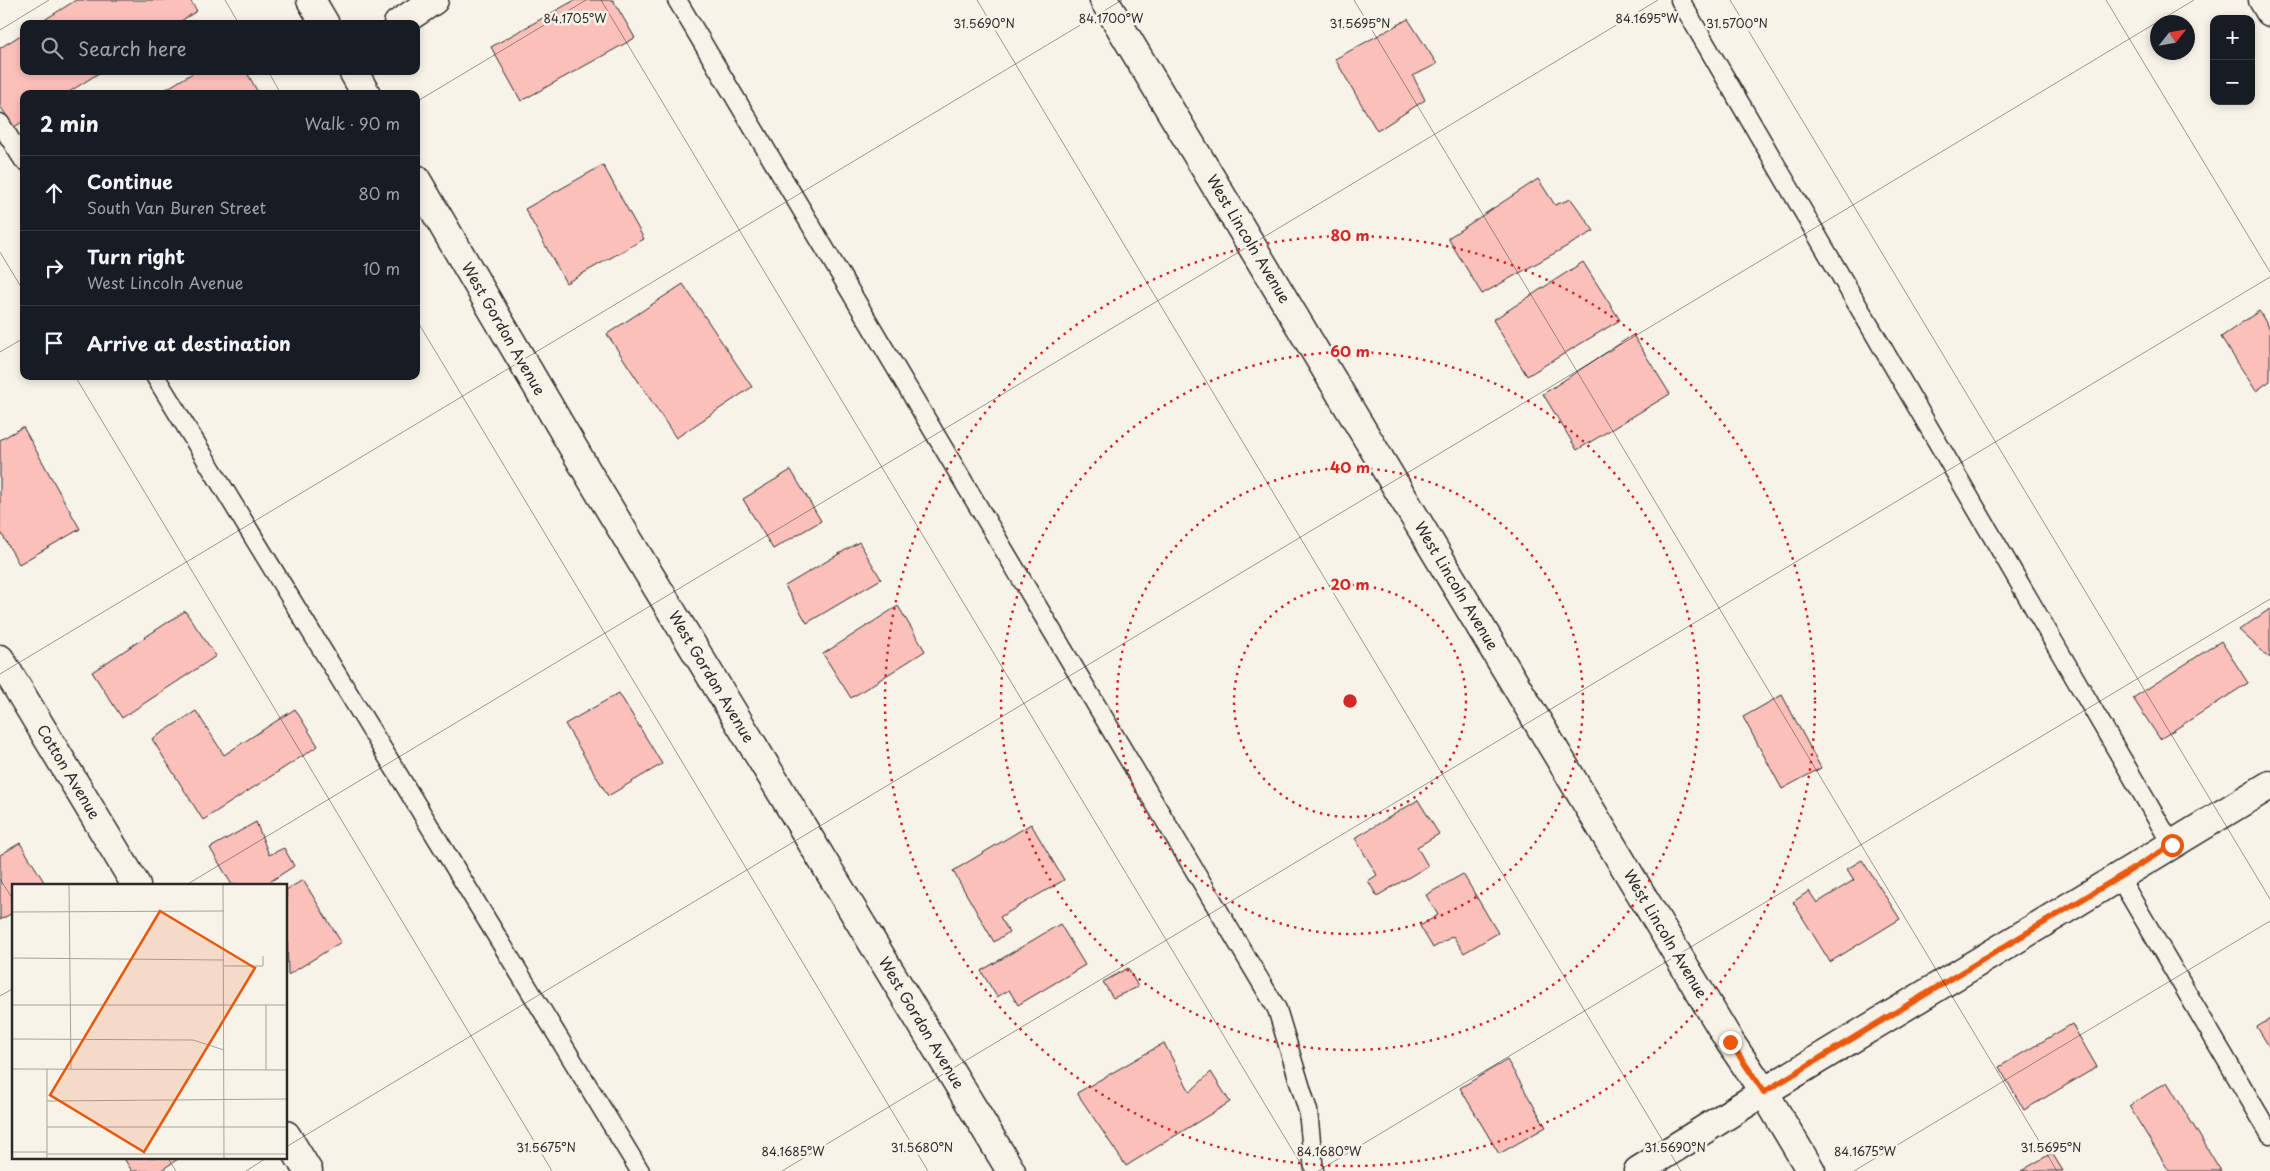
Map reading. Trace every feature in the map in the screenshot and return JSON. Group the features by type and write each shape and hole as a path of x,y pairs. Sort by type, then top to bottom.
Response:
{"street":[{"path":"311,0 323,20"},
{"path":"404,20 434,0"},
{"name":"West Lincoln Avenue","path":"1104,0 1730,1042 1764,1092 1811,1171"},
{"path":"2263,0 2270,12"},
{"path":"355,75 364,90"},
{"name":"West Gordon Avenue","path":"420,186 594,485 1011,1171"},
{"name":"Cotton Avenue","path":"0,660 135,884"},
{"path":"1638,1171 1764,1092 2270,786"},
{"path":"288,1138 308,1171"}],"lane":[{"path":"677,0 1277,1009 1308,1110 1314,1171"},
{"path":"1680,0 2172,845"},
{"path":"0,123 20,156"},
{"path":"157,380 640,1171"},
{"path":"2118,877 2270,1134"}],"building":[{"path":"76,0 190,0 197,11 182,20 44,20"},
{"path":"575,0 613,0 635,38 521,101 491,47"},
{"path":"1408,19 1437,64 1413,76 1425,100 1377,131 1335,59"},
{"path":"20,36 20,75 96,75 72,90 20,90 20,123 14,127 0,106 0,48"},
{"path":"189,75 248,75 257,90 165,90"},
{"path":"603,165 644,239 566,283 525,209"},
{"path":"1538,179 1555,205 1571,199 1594,231 1482,294 1448,238"},
{"path":"1583,262 1620,320 1527,376 1493,320"},
{"path":"683,284 752,387 676,438 607,334"},
{"path":"2259,311 2270,329 2270,381 2256,391 2221,337"},
{"path":"1633,335 1670,394 1577,450 1543,394"},
{"path":"23,427 80,529 19,564 0,531 0,440"},
{"path":"791,470 821,521 773,549 743,499"},
{"path":"859,542 881,579 807,623 785,586"},
{"path":"898,606 925,651 851,698 823,654"},
{"path":"2270,609 2270,658 2239,630"},
{"path":"185,611 216,656 122,718 92,672"},
{"path":"2221,641 2248,683 2160,739 2133,698"},
{"path":"619,693 662,764 608,796 565,724"},
{"path":"1782,695 1821,768 1782,789 1743,717"},
{"path":"295,709 318,746 203,820 152,739 196,711 224,755"},
{"path":"1418,800 1439,834 1417,847 1428,866 1377,896 1368,881 1377,875 1355,838"},
{"path":"256,822 269,855 284,848 294,866 267,884 231,884 210,848"},
{"path":"1031,824 1064,880 1000,917 1009,932 994,942 953,871"},
{"path":"20,843 45,884 12,884 12,913 0,920 0,855"},
{"path":"1862,860 1900,919 1830,962 1793,902 1809,891 1817,903 1854,880 1847,869"},
{"path":"1463,874 1498,933 1464,953 1453,936 1433,948 1420,926 1438,915 1426,895"},
{"path":"303,880 341,942 288,975 288,889"},
{"path":"1060,924 1085,965 1018,1005 1009,990 997,997 981,971"},
{"path":"1128,968 1138,987 1113,998 1103,982"},
{"path":"2270,1019 2270,1048 2257,1027"},
{"path":"2072,1024 2097,1067 2024,1110 1999,1067"},
{"path":"1164,1043 1190,1092 1211,1072 1230,1102 1126,1166 1077,1093"},
{"path":"1507,1060 1546,1127 1499,1154 1460,1088"},
{"path":"2167,1082 2221,1171 2169,1171 2129,1106"},
{"path":"2052,1153 2063,1171 2021,1171"},
{"path":"124,1158 180,1158 160,1171 132,1171"}],"route":[{"path":"1730,1042 1764,1092 2172,845"}]}
